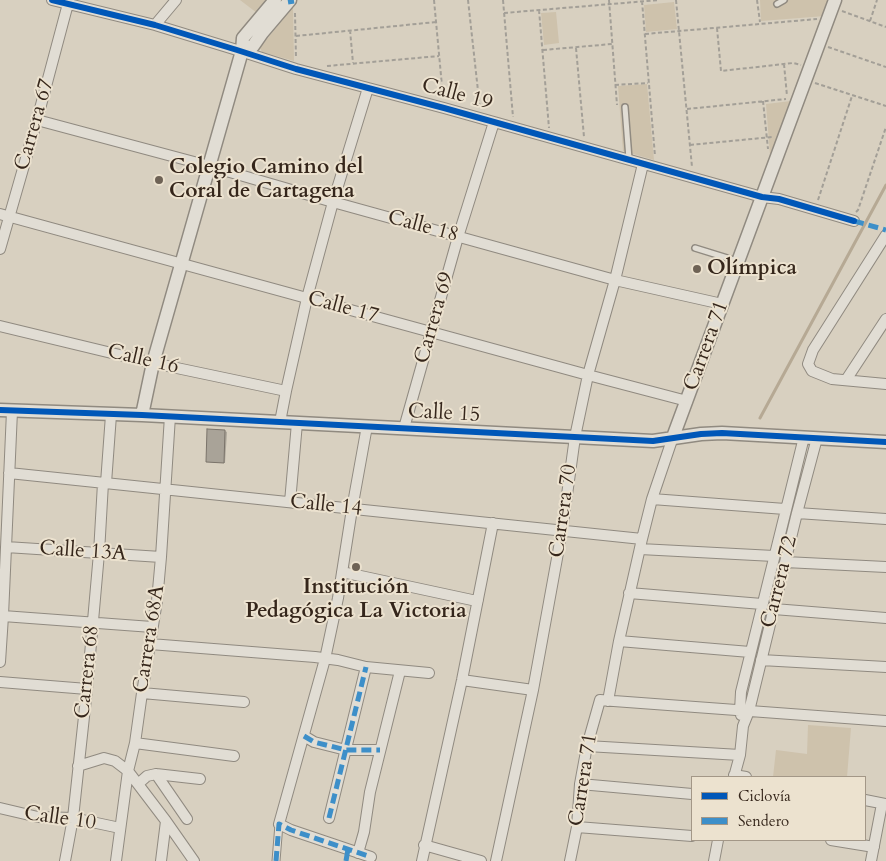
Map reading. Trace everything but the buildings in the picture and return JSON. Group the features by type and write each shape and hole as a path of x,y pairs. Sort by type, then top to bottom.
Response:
{"street":[{"name":"Calle 19","path":"52,0 68,2 155,26 296,69 514,127 762,197 779,199 853,217"},
{"path":"155,26 176,0"},
{"path":"142,415 153,363 242,51 243,38 275,0"},
{"path":"242,51 253,46 262,33 291,1"},
{"name":"Carrera 67","path":"0,249 4,215 38,120 68,2"},
{"name":"Carrera 71","path":"570,861 577,827 580,784 587,746 604,700 652,499 673,437 832,8"},
{"path":"280,422 307,298 368,88"},
{"name":"Calle 18","path":"38,120 614,280 722,304"},
{"name":"Carrera 69","path":"404,428 458,236 494,122"},
{"name":"Carrera 70","path":"496,861 533,690 562,530 575,437 588,375 643,164"},
{"name":"Calle 17","path":"4,215 687,401"},
{"path":"886,235 813,350 808,364 812,371 832,379 886,384"},
{"path":"846,380 886,319"},
{"name":"Calle 16","path":"0,326 153,363 286,391"},
{"path":"0,662 9,473 6,410"},
{"name":"Calle 15","path":"6,410 170,416 653,441 712,433 886,442"},
{"name":"Carrera 68","path":"65,861 87,689 111,414"},
{"name":"Carrera 68A","path":"116,861 128,771 135,743 157,601 170,416"},
{"path":"290,502 297,423"},
{"path":"276,861 279,824 325,658 367,426"},
{"name":"Carrera 72","path":"734,776 740,755 743,726 744,711 741,692 804,437"},
{"name":"Carrera 72","path":"744,711 761,660 817,438"},
{"name":"Calle 14","path":"9,473 562,530 641,544 774,556"},
{"path":"652,499 785,509"},
{"path":"797,513 886,519"},
{"path":"422,861 462,680 493,523"},
{"name":"Calle 13A","path":"6,546 161,557"},
{"path":"785,562 886,567"},
{"path":"342,572 478,600"},
{"path":"629,593 762,604"},
{"path":"774,609 886,618"},
{"path":"3,616 152,627"},
{"path":"619,641 750,652"},
{"path":"150,644 325,658 366,667 429,674"},
{"path":"761,660 886,667"},
{"path":"329,818 366,667"},
{"path":"346,861 364,832 370,792 400,671"},
{"path":"462,680 533,690"},
{"path":"0,682 87,689"},
{"path":"142,693 244,702"},
{"path":"604,700 886,721"},
{"path":"304,736 314,742 346,750 380,750"},
{"path":"135,743 234,756"},
{"path":"587,746 740,755"},
{"path":"78,766 104,758 115,761 128,771 166,820 194,861"},
{"path":"138,784 147,776 156,774 200,779"},
{"path":"156,774 187,819"},
{"path":"580,784 691,794"},
{"path":"866,800 884,804 871,861"},
{"name":"Calle 10","path":"0,808 38,817 72,818 120,828"},
{"path":"161,861 166,820"},
{"path":"279,824 290,830 371,857"},
{"path":"577,827 691,836"},
{"path":"715,861 718,841"},
{"path":"837,841 874,847"},
{"path":"424,845 481,861"}],"lane":[{"path":"777,4 784,0"},
{"path":"625,107 629,160"},
{"path":"695,248 738,261"}],"path":[{"path":"434,0 444,108"},
{"path":"468,0 481,119"},
{"path":"503,0 514,127"},
{"path":"609,0 618,112"},
{"path":"504,14 659,0"},
{"path":"676,0 693,178"},
{"path":"757,0 760,24"},
{"path":"870,21 877,0"},
{"path":"291,1 296,36 296,69"},
{"path":"642,2 656,167"},
{"path":"645,34 760,24 832,8 886,27"},
{"path":"539,10 549,137"},
{"path":"296,36 436,22"},
{"path":"717,28 721,71 793,63 810,66"},
{"path":"350,30 353,64"},
{"path":"543,50 612,44"},
{"path":"819,44 886,66"},
{"path":"576,48 585,147"},
{"path":"322,67 439,56"},
{"path":"687,109 787,99 784,64"},
{"path":"805,80 886,106"},
{"path":"616,85 649,82"},
{"path":"815,209 852,96"},
{"path":"763,101 769,155"},
{"path":"853,217 858,210 886,128"},
{"path":"690,145 785,136"}],"shaded area":[{"path":"240,0 268,0 257,13"},
{"path":"760,0 831,0 825,16 761,21"},
{"path":"674,2 677,29 646,32 644,5"},
{"path":"293,7 294,61 262,52 260,48 262,45"},
{"path":"556,12 559,43 544,45 541,13"},
{"path":"647,84 654,160 623,151 618,86"},
{"path":"791,102 770,155 766,104"},
{"path":"808,725 851,728 847,776 773,776 776,750 807,754"}],"waterway":[{"path":"760,418 886,185"}],"marked path":[{"path":"288,2 294,1"},
{"path":"854,221 886,230"},
{"path":"329,818 366,667"},
{"path":"304,736 314,742 346,750 380,750"},
{"path":"276,861 279,824 291,830 371,857"},
{"path":"346,861 348,849"}],"cycle path":[{"path":"52,0 155,25 296,69 444,108 762,197 779,199 854,221"},
{"path":"0,410 142,415 653,441 722,433 886,442"}],"place":[{"name":"Colegio Camino del Coral de Cartagena","path":"159,180"},
{"name":"Olímpica","path":"697,269"},
{"name":"Institución Pedagógica La Victoria","path":"356,567"}]}
